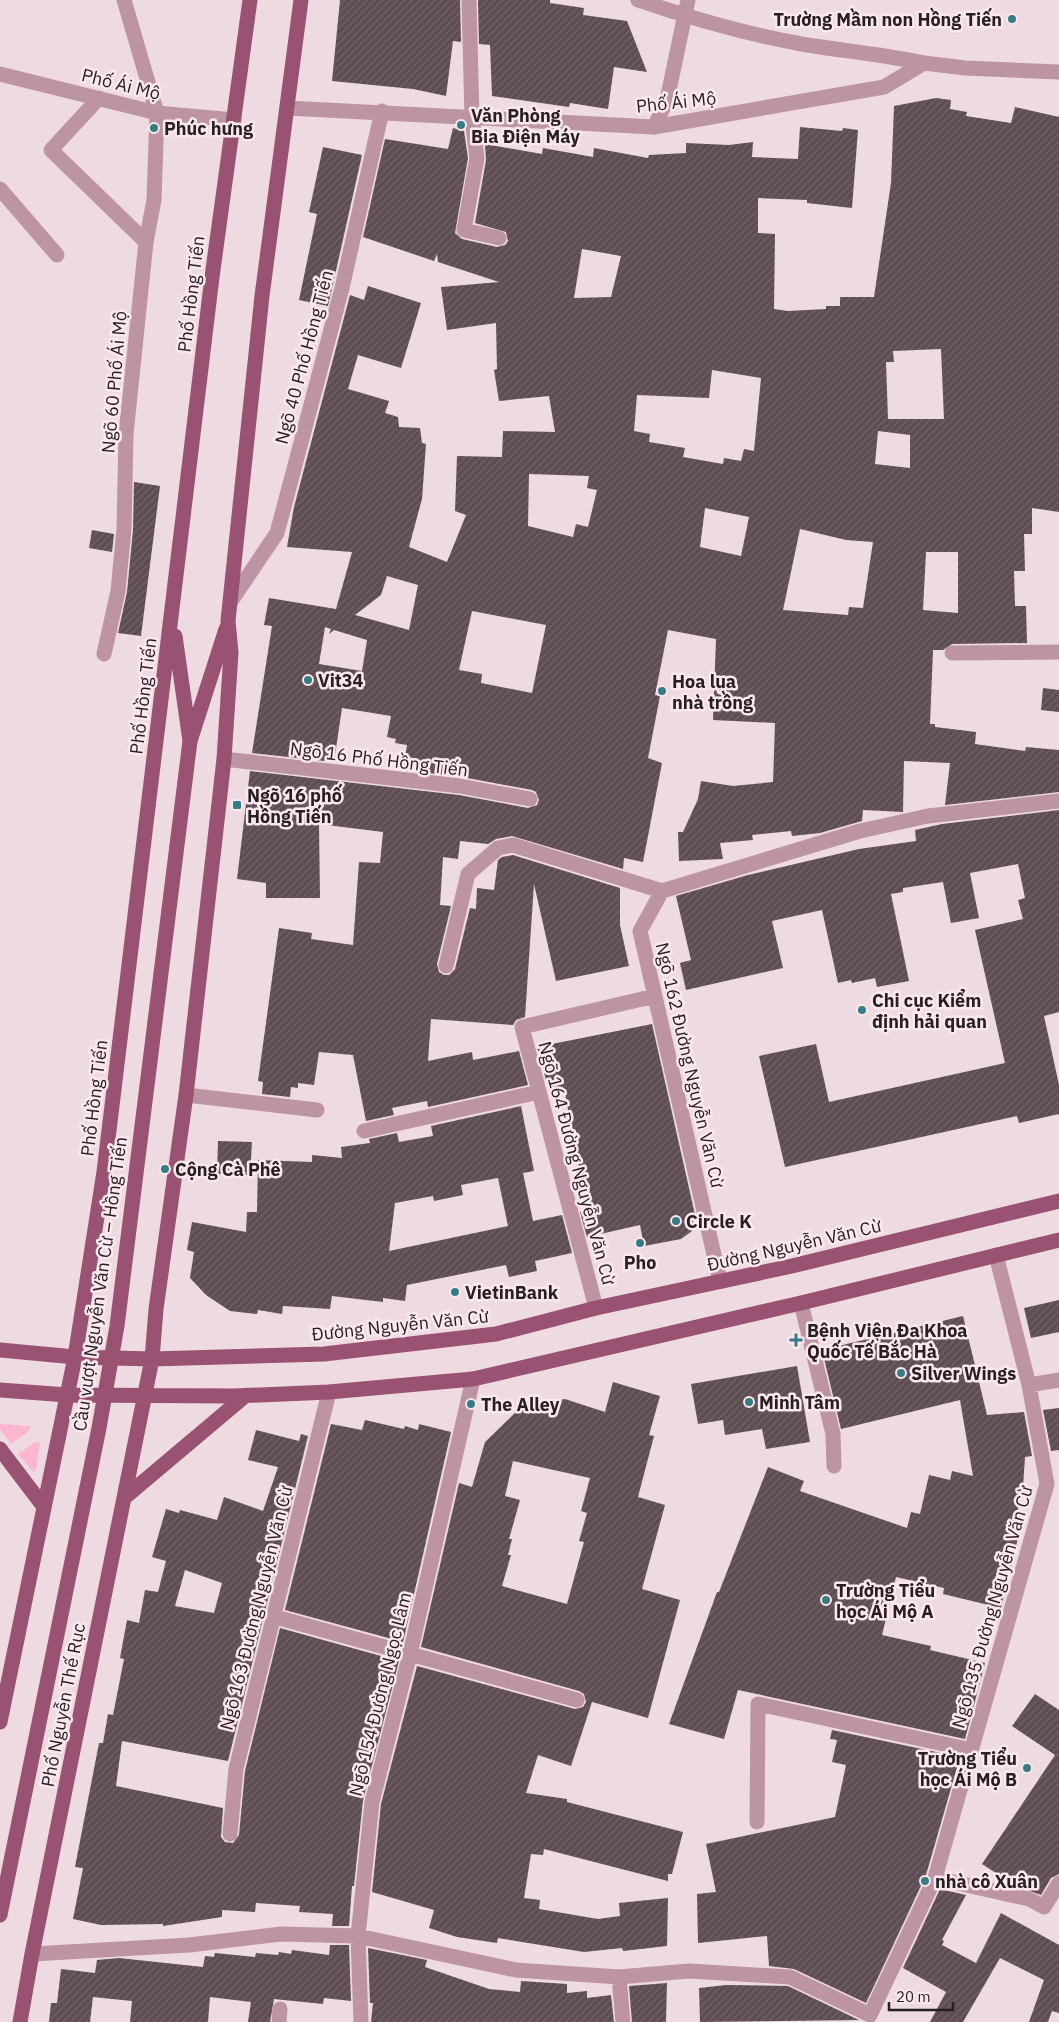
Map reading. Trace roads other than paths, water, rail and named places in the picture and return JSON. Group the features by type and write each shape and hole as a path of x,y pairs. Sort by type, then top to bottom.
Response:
{"main road":[{"name":"Phố Hồng Tiến","path":"66,1395 75,1357 104,1172 212,277 250,0"},
{"path":"190,741 228,621 232,600 261,306 301,0"},
{"path":"172,614 190,741"},
{"path":"144,1397 152,1358 156,1309 186,1095 224,759 231,653 228,621"},
{"name":"Cầu vượt Nguyễn Văn Cừ – Hồng Tiến","path":"0,1915 99,1428 117,1326 190,741"},
{"name":"Đường Nguyễn Văn Cừ","path":"0,1350 75,1357 152,1358 324,1354 496,1334 596,1308 720,1281 1059,1201"},
{"path":"0,1390 66,1395 144,1397 245,1396 329,1392 473,1379 801,1303 1059,1240"},
{"path":"0,1722 66,1395"},
{"path":"124,1498 245,1396"},
{"name":"Phố Nguyễn Thế Rục","path":"20,2022 144,1397"},
{"path":"0,1449 44,1506"}],"street":[{"name":"Ngõ 60 Phố Ái Mộ","path":"104,654 119,576 124,529 126,434 146,242 154,200 157,113 124,0"},
{"path":"469,0 472,118 477,158 464,230 499,238"},
{"path":"638,0 684,16 807,45 867,52 964,68 1059,72"},
{"path":"654,127 667,100 688,0"},
{"name":"Phố Ái Mộ","path":"288,108 382,111 472,118 654,127 884,87 924,62"},
{"name":"Phố Ái Mộ","path":"0,74 157,113 234,120"},
{"path":"99,98 51,150 146,242"},
{"name":"Ngõ 40 Phố Hồng Tiến","path":"232,600 277,533 342,288 382,111"},
{"path":"0,190 57,255"},
{"path":"952,653 1059,652"},
{"name":"Ngõ 16 Phố Hồng Tiến","path":"224,759 460,786 530,799"},
{"path":"446,966 468,874 498,848 513,845 662,891 860,831 928,816 1059,801"},
{"name":"Ngõ 162 Đường Nguyễn Văn Cừ","path":"662,891 640,931 720,1281"},
{"name":"Ngõ 164 Đường Nguyễn Văn Cừ","path":"596,1308 522,1028 655,996"},
{"path":"364,1131 539,1092"},
{"path":"186,1095 317,1110"},
{"name":"Ngõ 135 Đường Nguyễn Văn Cừ","path":"619,1977 689,1971 790,1977 870,2015 935,1878 1047,1484 1029,1385 996,1255"},
{"path":"801,1303 833,1434 834,1466"},
{"name":"Ngõ 154 Đường Ngọc Lâm","path":"361,2022 358,1936 372,1802 410,1654 473,1379"},
{"path":"1029,1385 1059,1380"},
{"name":"Ngõ 163 Đường Nguyễn Văn Cừ","path":"230,1834 236,1769 272,1616 329,1392"},
{"path":"272,1616 577,1700"},
{"path":"757,1822 758,1704 972,1750"},
{"path":"935,1878 1028,1900 1044,1907 1059,1883"},
{"path":"32,1954 190,1945 282,1934 358,1936 516,1970 619,1977 622,2022"}],"place":[{"name":"Trường Mầm non Hồng Tiến","path":"1012,19"},
{"name":"Văn Phòng Bia Điện Máy","path":"461,125"},
{"name":"Phúc hưng","path":"154,128"},
{"name":"Vit34","path":"308,680"},
{"name":"Hoa lụa nhà trồng","path":"662,691"},
{"name":"Ngõ 16 phố Hồng Tiến","path":"237,805"},
{"name":"Chi cục Kiểm định hải quan","path":"862,1010"},
{"name":"Cộng Cà Phê","path":"165,1169"},
{"name":"Circle K","path":"676,1221"},
{"name":"Pho","path":"640,1243"},
{"name":"VietinBank","path":"455,1292"},
{"name":"Bệnh Viện Đa Khoa Quốc Tế Bắc Hà","path":"796,1340"},
{"name":"Silver Wings","path":"901,1373"},
{"name":"Minh Tâm","path":"749,1402"},
{"name":"The Alley","path":"471,1404"},
{"name":"Trường Tiểu học Ái Mộ A","path":"826,1600"},
{"name":"Trường Tiểu học Ái Mộ B","path":"1027,1768"},
{"name":"nhà cô Xuân","path":"925,1881"}]}
